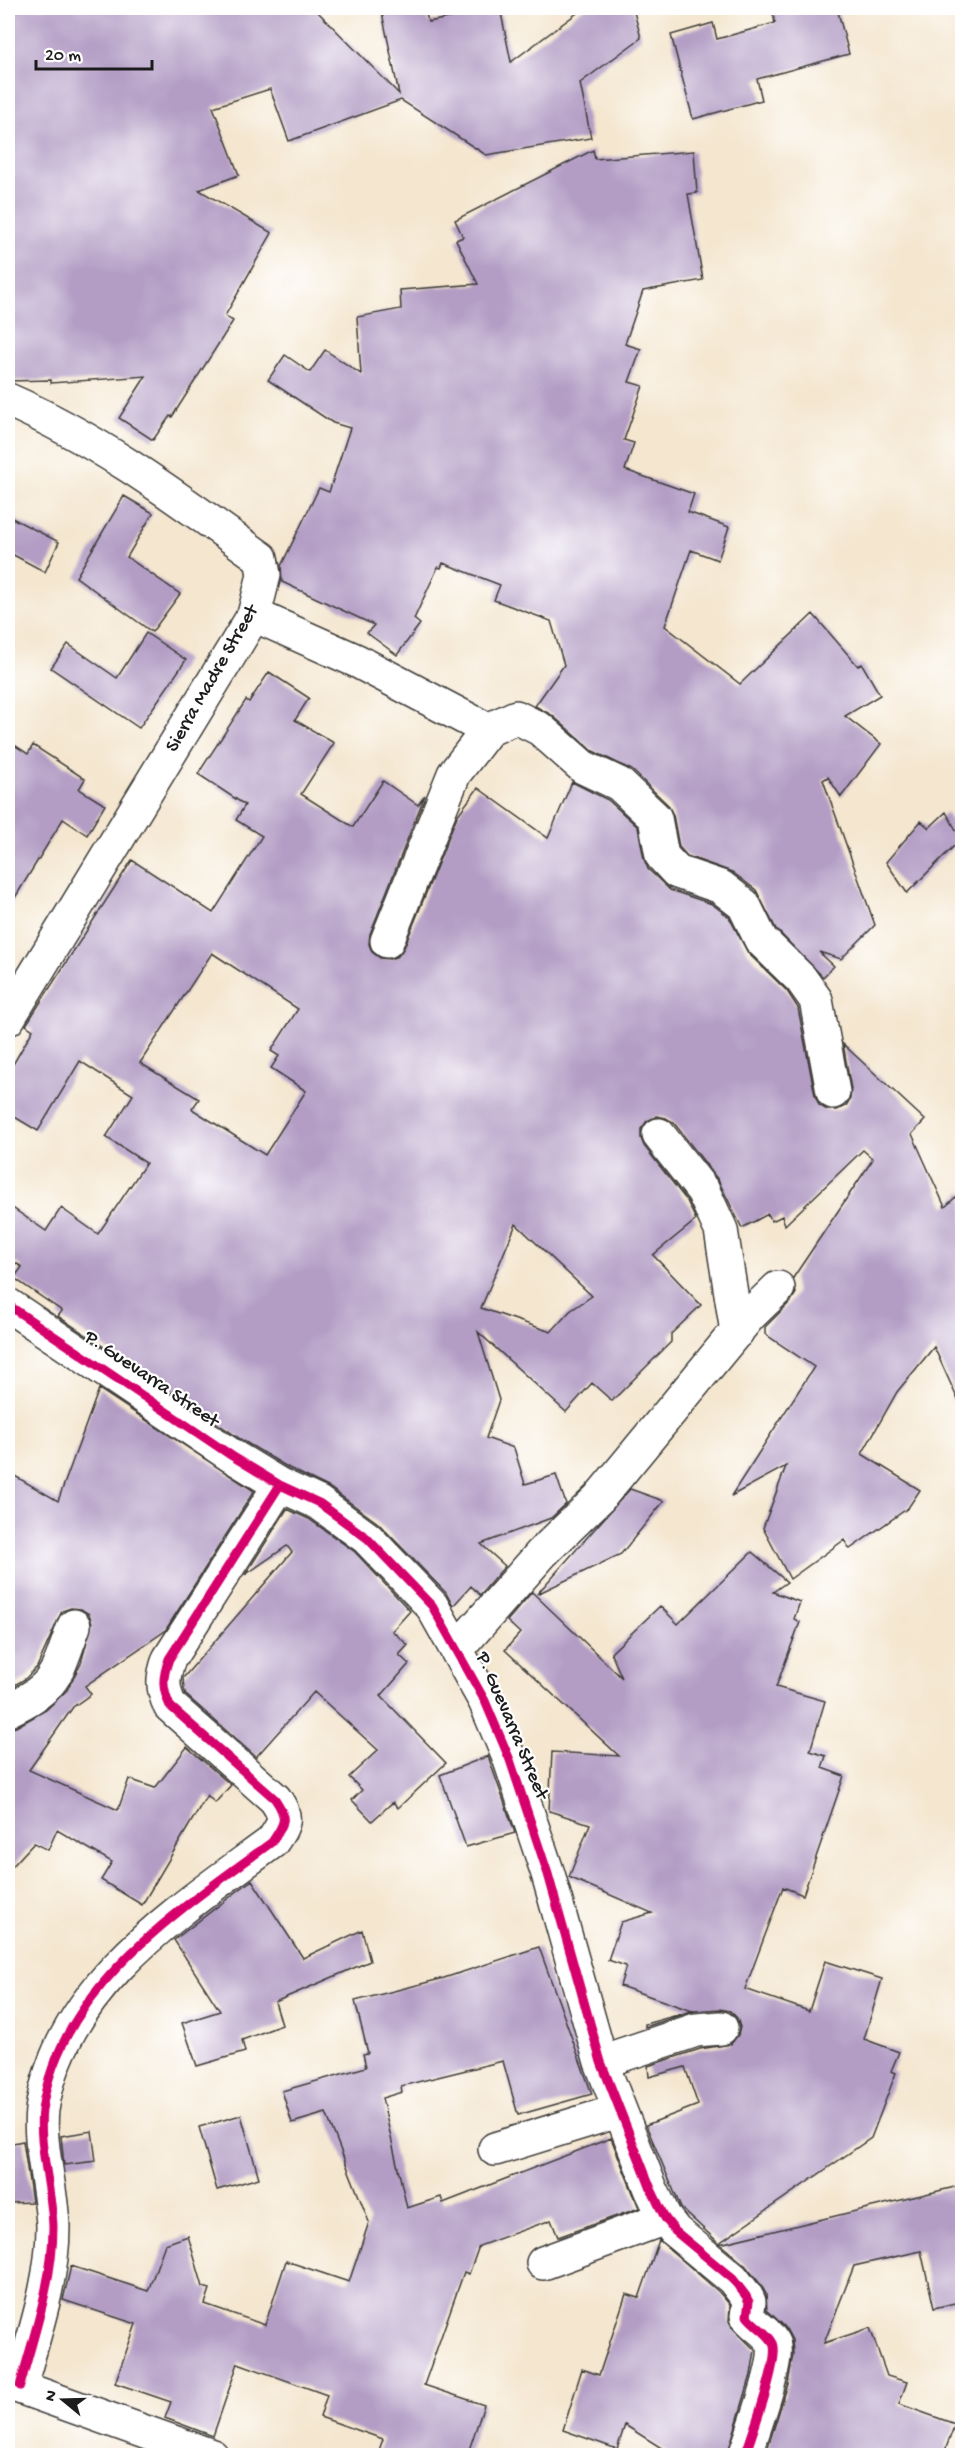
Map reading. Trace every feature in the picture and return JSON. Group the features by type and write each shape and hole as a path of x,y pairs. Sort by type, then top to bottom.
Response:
{"street":[{"name":"Sierra Madre Street","path":"8,400 136,469 261,558 264,575 254,615 8,1019"},
{"path":"254,615 357,661 488,730"},
{"path":"387,941 454,774 488,730 516,717 540,729 583,767 619,784 655,818 662,856 677,872 721,887 744,905 761,940 801,979 816,1000 833,1092"},
{"path":"659,1135 703,1191 721,1230 737,1332"},
{"path":"458,1648 542,1553 599,1498 737,1332 778,1288"},
{"name":"P. Guevarra Street","path":"8,1305 158,1408 280,1485 319,1503 367,1538 432,1606 458,1648 485,1701 531,1819 601,2062 618,2111 665,2218 687,2243 733,2279 749,2302 747,2316 773,2342 776,2352 745,2456"},
{"path":"212,2456 14,2385 50,2273 52,2195 43,2141 42,2111 53,2067 76,2020 108,1979 167,1920 272,1842 283,1826 284,1812 275,1799 170,1706 164,1692 162,1677 169,1659 280,1485"},
{"path":"8,1710 36,1697 51,1683 74,1626"},
{"path":"601,2062 696,2030 721,2028"},
{"path":"495,2149 618,2111"},
{"path":"543,2263 665,2218"}],"building":[{"path":"8,8 314,8 399,94 381,8 425,8 428,22 500,8 511,62 584,8 633,8 641,38 580,83 591,138 486,155 401,100 289,141 270,89 213,107 239,175 199,190 272,233 225,316 233,321 172,417 170,416 153,440 119,418 146,376 51,383 51,380 8,381"},
{"path":"772,8 837,8 849,54 757,79 762,100 693,119 671,35 713,23 717,39 775,23"},
{"path":"593,150 595,159 694,151 697,193 688,194 703,280 643,291 625,344 641,349 629,382 643,386 624,440 634,443 625,470 694,494 688,512 729,527 718,560 691,550 665,626 740,684 813,614 858,666 862,664 880,695 845,716 881,744 841,797 828,777 823,780 875,925 841,959 819,952 834,966 823,977 776,929 756,890 732,872 687,856 679,847 673,815 668,805 632,770 593,751 552,715 535,706 564,665 551,621 494,600 500,585 443,563 441,568 438,567 414,619 420,624 397,655 367,633 374,625 282,582 281,566 319,488 329,492 350,428 333,423 268,380 285,355 310,372 325,350 361,374 357,317 401,309 400,290 478,284 456,240 463,237 455,220"},
{"path":"124,496 153,513 127,557 180,594 152,632 76,577"},
{"path":"8,516 59,542 45,572 8,552"},
{"path":"146,633 186,660 139,728 51,668 68,644 117,678"},
{"path":"269,672 309,698 295,720 334,743 301,794 353,827 383,781 418,805 425,795 370,934 369,944 372,952 380,958 390,959 398,956 404,948 457,816 478,788 548,838 572,782 608,800 638,827 648,869 670,890 712,904 729,917 748,953 787,991 798,1008 819,1105 827,1110 837,1110 846,1106 850,1099 851,1089 843,1044 925,1120 912,1134 945,1207 963,1190 963,1411 934,1347 897,1392 862,1454 920,1490 908,1508 850,1549 844,1540 790,1579 763,1528 786,1466 731,1496 814,1367 765,1334 765,1327 791,1301 796,1293 793,1278 873,1159 863,1150 785,1225 782,1216 772,1221 768,1214 742,1228 718,1180 674,1123 657,1116 647,1121 641,1129 644,1146 687,1201 696,1220 653,1255 701,1305 671,1334 671,1342 612,1401 592,1383 566,1412 478,1332 499,1400 486,1438 514,1448 525,1484 556,1475 566,1504 551,1518 481,1544 505,1566 480,1595 471,1586 453,1606 446,1593 378,1523 330,1488 289,1468 242,1440 58,1316 62,1311 14,1278 22,1267 8,1258 8,1205 46,1231 61,1208 98,1234 146,1163 106,1137 133,1095 80,1061 38,1131 8,1113 8,1073 33,1030 26,1025 132,860 213,913 262,836 236,820 245,805 198,774 246,700 249,702","holes":["212,953 298,1009 271,1051 279,1056 271,1068 306,1091 265,1155 192,1109 199,1099 140,1063","516,1224 592,1296 570,1311 551,1332 481,1308"]},
{"path":"8,741 28,754 33,745 85,779 79,789 105,805 87,835 63,819 8,909"},
{"path":"946,812 961,839 907,893 886,862 921,821 929,828"},
{"path":"99,1389 254,1491 165,1631 85,1686 91,1694 73,1707 29,1770 118,1810 129,1779 155,1788 187,1747 231,1785 215,1803 207,1795 142,1905 101,1880 112,1862 57,1830 48,1850 34,1843 8,1871 8,1729 46,1710 67,1690 81,1663 92,1623 89,1614 81,1609 71,1608 62,1611 37,1667 25,1679 8,1689 8,1472 58,1501"},
{"path":"630,1489 664,1501 621,1554 537,1594"},
{"path":"287,1509 309,1519 355,1552 410,1611 392,1631 408,1645 399,1655 409,1664 381,1696 446,1763 398,1808 393,1802 372,1821 352,1800 362,1790 349,1777 378,1750 314,1692 256,1757 186,1695 184,1689 183,1678 292,1552 287,1546 245,1575"},
{"path":"752,1552 787,1582 773,1592 800,1602 794,1619 800,1622 776,1687 825,1701 810,1751 826,1756 822,1768 844,1776 803,1895 783,1887 745,1989 809,2011 825,1961 882,1979 864,2039 899,2052 891,2071 896,2073 871,2138 719,2243 681,2208 646,2125 698,2105 685,2067 649,2077 648,2066 700,2049 731,2044 738,2035 740,2027 737,2018 730,2011 720,2009 694,2011 645,2027 645,2024 692,2011 620,1986 626,1966 608,1960 621,1922 652,1913 569,1877 590,1824 549,1811 552,1752 619,1756 505,1650 520,1633 507,1621 532,1592 622,1678 611,1653 660,1606 678,1624"},
{"path":"488,1756 515,1833 466,1847 440,1775"},
{"path":"252,1880 303,1958 362,1930 370,1961 275,2002 282,2025 242,2040 245,2052 197,2066 182,2023 220,2011 174,1940"},
{"path":"539,1947 592,2094 518,2115 503,2061 401,2086 402,2092 382,2098 407,2208 441,2197 443,2203 611,2138 639,2208 558,2237 551,2220 479,2246 469,2274 464,2272 424,2385 484,2405 467,2456 377,2456 383,2439 320,2417 327,2395 238,2363 213,2436 165,2418 171,2402 115,2383 136,2324 63,2300 71,2266 148,2291 165,2244 188,2236 203,2287 210,2289 205,2304 265,2325 286,2261 349,2282 369,2222 326,2113 292,2123 282,2091 366,2067 363,2054 368,2053 355,2001 444,1978"},
{"path":"241,2115 259,2178 217,2190 199,2127"},
{"path":"92,2131 96,2161 64,2165 61,2136"},
{"path":"23,2141 32,2202 8,2203 8,2144"},
{"path":"963,2185 963,2301 934,2308 921,2251 854,2266 824,2343 870,2328 887,2376 907,2382 899,2404 955,2424 943,2456 765,2456 788,2384 793,2354 792,2340 785,2327 767,2310 766,2294 761,2285 745,2265 720,2244"},
{"path":"659,2240 719,2292 730,2305 729,2321 732,2327 755,2350 751,2375 727,2456 674,2456 625,2425 617,2449 563,2430 582,2369 599,2375 626,2294 639,2298"}],"cycle path":[{"path":"8,1305 232,1456 280,1485 319,1503 367,1538 432,1606 485,1701 510,1760 548,1874 601,2062 651,2189 665,2218 675,2231 733,2279 749,2302 747,2316 773,2343 773,2364 745,2456"},
{"path":"20,2386 42,2307 50,2267 53,2227 41,2123 53,2066 73,2025 98,1989 129,1955 200,1895 272,1842 282,1825 282,1811 275,1799 170,1706 165,1694 164,1683 169,1659 280,1485"}]}
